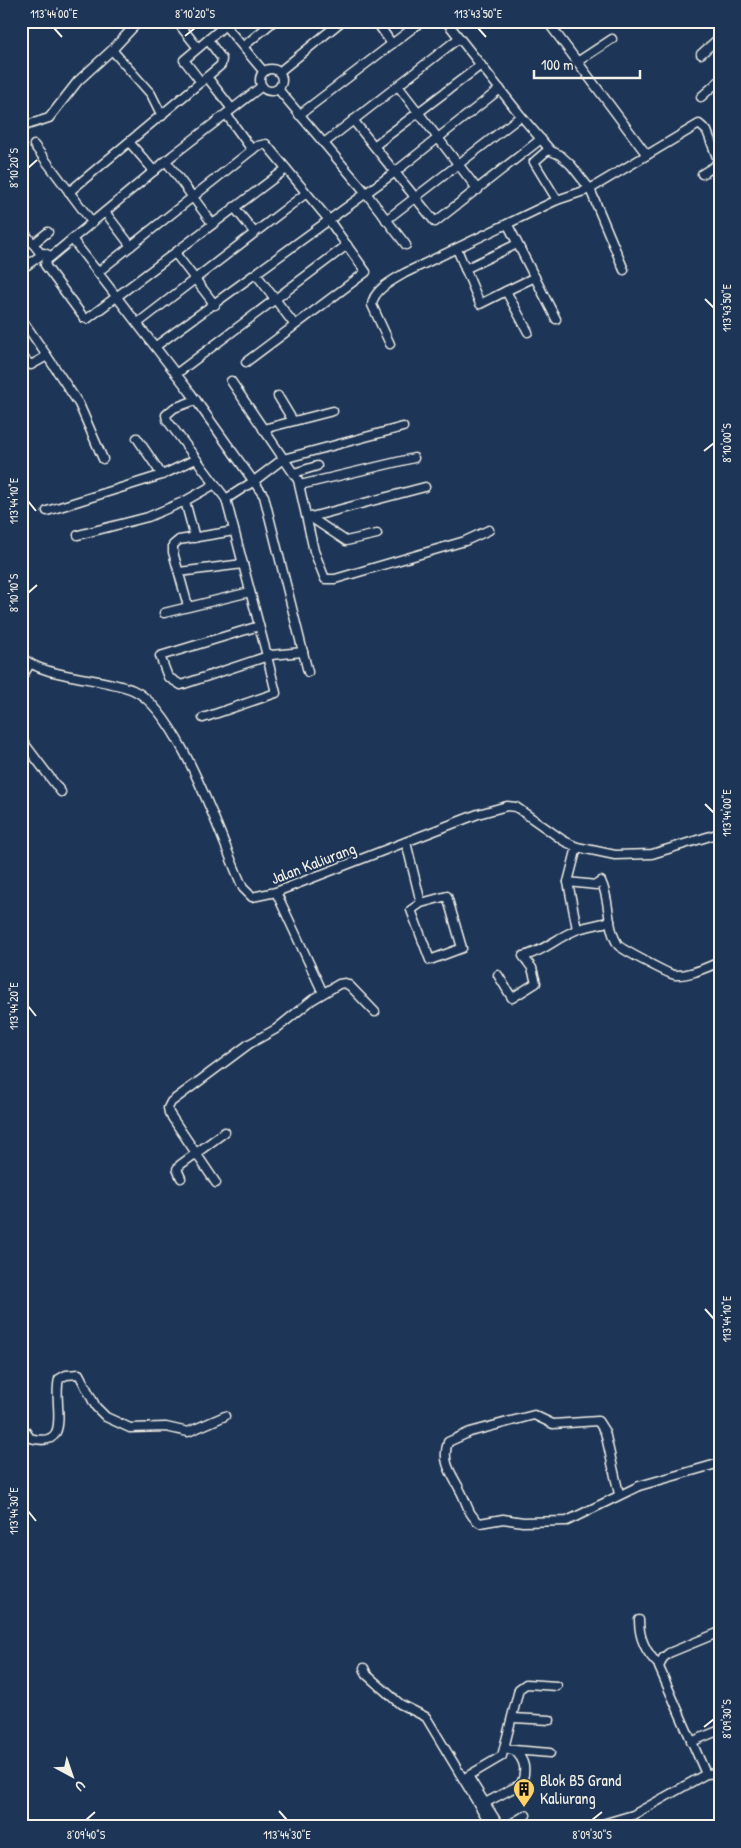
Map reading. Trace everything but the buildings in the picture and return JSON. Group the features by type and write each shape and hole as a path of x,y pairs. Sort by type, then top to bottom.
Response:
{"street":[{"path":"21,127 49,118 78,81 112,50 139,21"},
{"path":"244,46 274,21"},
{"path":"279,72 342,21"},
{"path":"376,21 392,44"},
{"path":"299,115 422,21"},
{"path":"446,21 521,116 549,148 564,158 590,189 624,270"},
{"path":"547,21 647,154"},
{"path":"178,23 198,48"},
{"path":"252,150 229,111 204,80 184,62 226,23 264,72"},
{"path":"701,54 720,37"},
{"path":"324,143 459,38"},
{"path":"577,62 612,39"},
{"path":"69,192 162,116 223,61 208,40"},
{"path":"112,50 151,94 162,116"},
{"path":"374,146 481,65"},
{"path":"272,69 279,72 282,82 278,89 270,91 262,86 260,80 264,72 272,69"},
{"path":"701,97 720,80"},
{"path":"262,86 166,160 45,261 46,266 85,319 118,297 212,223 286,169"},
{"path":"398,86 478,190"},
{"path":"278,89 366,193 406,245"},
{"path":"156,346 215,305 395,172 500,89"},
{"path":"386,220 521,116"},
{"path":"353,120 414,198 432,220 436,222 541,139"},
{"path":"390,344 372,306 374,298 385,286 399,276 557,200 590,189 701,124 707,131 718,160 715,166 702,174"},
{"path":"130,142 154,171"},
{"path":"98,272 252,150 262,144 266,144 328,220 365,269 365,274 294,324 246,362"},
{"path":"34,146 92,222"},
{"path":"549,148 534,162 557,200"},
{"path":"166,160 212,223"},
{"path":"138,323 305,194"},
{"path":"234,208 254,232"},
{"path":"105,212 131,246"},
{"path":"508,225 556,319"},
{"path":"21,228 41,254"},
{"path":"33,244 48,232"},
{"path":"72,239 156,346 264,496 308,672"},
{"path":"465,269 517,244"},
{"path":"176,374 347,245"},
{"path":"457,249 480,304 535,277"},
{"path":"23,268 41,254 47,252 51,256"},
{"path":"175,253 215,305"},
{"path":"256,274 294,324"},
{"path":"506,291 528,332"},
{"path":"21,318 79,404 103,459"},
{"path":"21,356 31,365 47,356"},
{"path":"231,381 294,473 300,485 319,565 324,578 330,580 465,541 490,530"},
{"path":"278,396 294,421"},
{"path":"196,400 174,408 166,416 226,499 266,652 269,656 276,693 202,718"},
{"path":"263,429 333,411"},
{"path":"226,499 284,459 403,427"},
{"path":"137,438 162,475"},
{"path":"300,485 414,458"},
{"path":"47,511 162,475 196,459"},
{"path":"294,473 317,466"},
{"path":"78,535 148,517 160,510 185,501 215,484"},
{"path":"309,517 425,487"},
{"path":"185,501 195,538"},
{"path":"309,517 346,541 377,534"},
{"path":"188,606 173,552 173,545 179,540 234,531"},
{"path":"179,572 243,564"},
{"path":"164,613 250,592"},
{"path":"259,626 160,656 168,678 181,685 269,656 303,652"},
{"name":"Jalan Kaliurang","path":"21,656 38,668 111,682 134,691 152,703 182,748 245,891 256,897 276,892 478,814 510,806 564,841 577,847 615,855 652,854 720,833"},
{"path":"21,678 30,664"},
{"path":"21,739 61,792"},
{"path":"406,842 421,902"},
{"path":"577,847 568,882 577,929"},
{"path":"568,882 596,885 601,881 615,939 622,949 670,974 691,972 720,962"},
{"path":"276,892 323,993"},
{"path":"447,896 462,948 430,960 411,910 421,902 447,896"},
{"path":"498,975 512,998 522,994 536,983 532,968 523,956 538,953 552,942 577,929 610,922"},
{"path":"216,1183 169,1113 170,1103 249,1044 276,1029 323,993 345,983 375,1012"},
{"path":"181,1178 177,1167 225,1132"},
{"path":"21,1425 30,1438 46,1440 55,1436 58,1429 56,1390 59,1379 74,1374 79,1374 83,1380 96,1407 116,1422 130,1428 166,1427 188,1432 225,1416"},
{"path":"619,1494 605,1432 598,1421 553,1424 534,1415 470,1432 448,1442 445,1451 450,1474 460,1488 468,1509 475,1520 480,1523 503,1519 523,1522 567,1520 586,1513 619,1494 681,1473 720,1463"},
{"path":"639,1620 643,1642 649,1654 659,1665 660,1672 706,1774"},
{"path":"659,1665 669,1653 720,1632"},
{"path":"364,1668 366,1675 400,1704 426,1717 492,1827"},
{"path":"500,1827 468,1776 497,1760 505,1749 517,1692 521,1686 526,1684 556,1686"},
{"path":"513,1718 550,1720"},
{"path":"691,1742 720,1730"},
{"path":"505,1749 550,1753"},
{"path":"485,1802 521,1784 525,1770 522,1759 514,1750"},
{"path":"592,1827 633,1815 706,1774 720,1773"},
{"path":"506,1827 526,1814"}],"place":[{"name":"Blok B5 Grand Kaliurang","path":"524,1808"}]}
